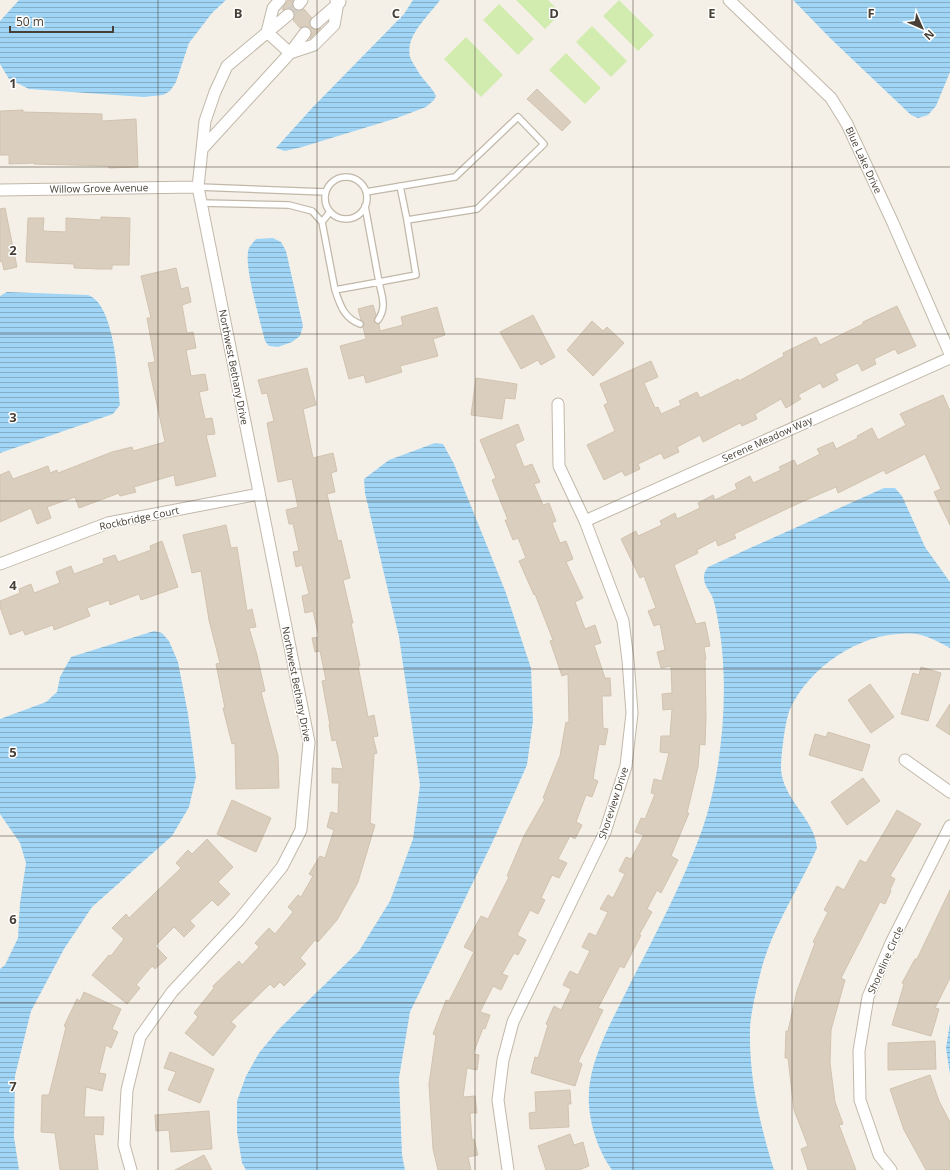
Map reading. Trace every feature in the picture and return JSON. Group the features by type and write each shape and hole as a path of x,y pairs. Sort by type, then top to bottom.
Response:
{"street":[{"path":"280,0 274,8 267,32 290,53"},
{"name":"Blue Lake Drive","path":"729,0 831,98 847,124 950,354"},
{"path":"290,53 314,45 334,25 338,1"},
{"path":"316,23 338,1"},
{"name":"Northwest Bethany Drive","path":"131,1170 124,1145 127,1090 140,1037 172,992 239,920 282,867 301,830 309,742 198,187 204,121 227,66 288,15"},
{"path":"202,149 290,53 305,33"},
{"name":"Willow Grove Avenue","path":"0,190 198,187"},
{"name":"Serene Meadow Way","path":"585,521 950,358"},
{"name":"Shoreview Drive","path":"508,1170 498,1100 503,1060 513,1022 605,832 626,766 632,712 623,621 585,521 559,466 558,404"},
{"name":"Rockbridge Court","path":"0,564 108,523 259,494"},
{"path":"905,760 950,792"},
{"name":"Shoreline Circle","path":"891,1170 879,1154 860,1100 859,1051 868,997 891,943 950,826"}],"lane":[{"path":"366,192 455,177 518,117 544,144 477,209 407,220"},
{"path":"365,206 361,212 349,219 342,219 330,212 325,199 326,192 333,182 346,177 358,182 366,192 365,206 384,305 383,312 378,320"},
{"path":"335,290 416,275 400,186"},
{"path":"198,187 326,192"},
{"path":"201,203 289,205 312,211 322,222 335,290 340,304 346,316 360,324"},
{"path":"322,222 330,212"}],"green space":[{"path":"516,0 548,0 561,13 545,29"},
{"path":"619,0 654,35 638,51 603,16"},
{"path":"499,4 534,39 518,55 483,20"},
{"path":"592,26 627,61 611,77 576,42"},
{"path":"466,37 503,75 481,97 444,59"},
{"path":"566,53 601,88 585,104 549,70"}],"water":[{"path":"19,0 226,0 212,13 189,43 176,82 170,91 163,95 144,97 29,89 9,79 0,64 0,21"},
{"path":"413,0 440,0 419,26 414,34 409,49 410,57 413,63 436,96 434,100 426,107 397,118 302,147 285,151 276,148 312,108 404,14"},
{"path":"793,0 950,0 950,72 936,106 928,115 918,118 911,115 831,39"},
{"path":"273,238 281,242 286,251 303,326 300,336 292,342 278,347 269,346 265,341 251,283 248,260 249,248 256,239"},
{"path":"7,292 88,295 97,301 104,312 109,327 116,361 120,405 113,414 0,453 0,296"},
{"path":"435,443 443,444 454,464 506,593 531,668 533,721 527,765 493,841 410,1012 399,1078 402,1155 405,1170 246,1170 242,1163 237,1132 237,1101 246,1076 259,1053 278,1030 359,951 390,901 413,839 420,785 412,726 399,637 365,493 364,479 389,460"},
{"path":"884,488 895,488 902,496 925,547 950,582 950,648 929,638 916,634 897,634 878,637 860,644 842,653 826,664 799,693 788,714 781,769 783,780 787,790 811,828 817,848 780,921 767,951 758,981 751,1016 750,1048 753,1084 764,1136 774,1170 612,1170 606,1161 596,1139 590,1116 590,1082 596,1057 630,984 669,908 695,850 709,808 715,784 724,707 723,656 716,609 712,596 705,583 705,572 708,567"},
{"path":"154,631 162,633 169,641 178,662 188,714 196,777 189,807 172,836 92,907 64,949 31,1011 15,1076 14,1137 19,1170 0,1170 0,969 5,965 18,938 20,903 26,863 20,843 0,814 0,719 46,702 57,692 60,677 71,657"},
{"path":"950,1023 950,1074 946,1048"}],"building":[{"path":"288,0 293,0 292,6 295,10 299,11 304,9 312,18 309,24 311,28 317,30 321,28 310,39 312,33 309,28 305,26 300,28 293,20 295,14 293,10 290,8 282,9"},
{"path":"537,89 571,122 562,131 527,99"},
{"path":"23,110 23,112 102,114 102,121 136,119 138,167 109,168 109,166 34,163 9,164 9,155 0,155 0,111"},
{"path":"5,208 17,267 4,270 2,261 0,262 0,209"},
{"path":"101,217 130,218 129,265 112,265 112,269 100,269 74,268 74,264 26,262 28,218 44,218 43,231 66,232 66,218 101,220"},
{"path":"176,268 181,289 188,287 191,302 182,305 187,333 193,332 196,348 186,350 191,376 205,374 208,390 199,392 205,419 212,418 215,434 206,435 216,476 176,486 174,475 134,487 136,492 120,496 119,493 79,508 75,497 47,507 51,518 37,524 31,508 0,522 0,475 9,471 13,479 48,466 50,473 57,470 58,473 112,452 132,447 133,451 165,442 148,363 155,362 147,318 151,318 141,276"},
{"path":"373,305 376,315 374,322 379,324 380,331 403,325 401,317 437,307 445,335 433,339 438,356 400,366 402,372 366,383 364,375 349,379 340,346 366,339 363,327 364,323 361,320 358,309"},
{"path":"897,306 916,346 898,354 895,349 874,359 876,364 862,371 858,363 835,374 838,380 823,388 820,383 798,395 801,399 786,408 781,399 755,414 757,419 742,426 740,423 703,442 700,435 677,447 679,452 664,459 661,453 638,464 640,469 625,476 622,471 604,480 587,445 615,431 604,405 608,403 600,384 651,361 658,377 644,383 655,408 658,407 661,414 681,405 679,401 697,392 700,398 738,379 739,381 784,356 783,353 816,337 820,345"},
{"path":"533,315 555,357 541,365 538,360 521,369 500,332"},
{"path":"592,321 603,331 607,327 624,343 593,376 567,350"},
{"path":"307,368 316,405 303,409 313,458 333,453 337,471 331,473 335,492 327,494 338,541 341,540 350,578 343,580 353,623 351,623 360,666 358,666 368,717 374,715 378,736 373,737 377,753 374,754 370,823 375,825 358,882 337,920 318,942 315,940 300,958 306,964 284,986 280,982 274,988 270,984 231,1022 236,1026 213,1056 185,1033 198,1017 194,1013 214,988 213,986 239,961 242,965 259,947 255,943 269,928 275,934 293,912 288,907 298,895 301,897 313,876 309,874 320,856 325,858 334,830 327,827 331,812 338,814 339,783 332,783 332,768 343,769 336,740 332,741 322,681 326,680 320,651 315,652 312,638 319,637 313,611 305,613 302,596 309,594 302,565 296,567 293,552 299,551 293,524 289,524 286,510 298,507 292,479 278,482 267,423 274,421 267,393 262,394 258,380"},
{"path":"476,378 517,384 515,399 505,398 502,419 471,415"},
{"path":"943,395 950,411 950,525 934,492 941,489 925,454 886,474 884,470 838,493 836,487 797,504 734,534 736,538 718,546 716,540 697,550 698,553 674,565 696,624 705,622 710,646 704,647 706,659 705,745 700,744 698,767 687,813 689,813 671,856 678,860 661,893 657,890 647,909 652,912 639,935 641,935 624,968 620,966 598,1008 603,1010 578,1062 582,1064 575,1086 531,1073 535,1057 538,1058 548,1025 546,1024 554,1006 561,1010 571,989 563,985 570,971 578,975 590,951 582,947 589,933 596,936 608,912 600,909 608,895 613,898 625,874 619,871 626,857 631,859 644,835 635,832 641,818 645,819 655,794 651,793 654,779 662,781 669,753 660,752 661,736 670,736 672,709 663,710 662,694 672,693 671,666 661,668 657,652 665,650 660,624 654,626 648,611 656,608 644,576 640,578 621,539 636,531 638,536 662,525 660,521 675,513 677,519 700,508 698,503 713,495 715,500 737,489 735,484 750,476 753,483 781,470 779,467 794,460 797,466 820,454 817,449 833,442 836,449 858,438 857,436 872,428 878,440 906,425 900,414"},
{"path":"518,424 524,440 515,444 524,467 532,464 540,482 534,484 543,505 549,503 556,521 552,523 560,543 566,541 573,559 566,562 583,598 575,602 585,629 595,625 601,643 594,645 605,678 610,678 611,696 602,696 603,728 608,729 605,745 599,744 593,779 598,781 592,797 586,795 576,822 582,825 575,839 570,836 558,859 567,863 559,878 552,875 541,898 545,900 538,914 530,910 517,935 526,940 518,955 514,953 502,974 508,976 501,990 493,986 480,1012 490,1015 485,1029 483,1028 473,1054 479,1055 477,1070 467,1068 463,1097 475,1096 477,1113 470,1113 472,1140 474,1139 478,1155 468,1157 471,1170 438,1170 433,1149 429,1084 436,1035 433,1034 446,1000 449,1001 474,952 464,947 481,916 488,919 509,877 507,876 524,836 545,799 543,798 560,756 566,722 569,723 568,674 562,676 550,641 553,640 535,594 534,595 519,561 526,558 518,538 513,540 505,520 508,520 492,480 496,478 480,440"},
{"path":"226,525 231,548 237,547 247,611 252,609 256,627 249,628 265,691 261,692 278,756 279,788 236,789 235,743 232,744 223,708 225,708 216,664 220,663 209,620 201,571 192,573 183,535"},
{"path":"162,541 178,587 141,600 139,594 110,605 109,600 87,608 90,616 54,630 53,625 25,635 23,630 10,635 0,607 0,601 20,593 19,589 31,584 34,593 60,583 56,572 71,566 74,574 104,563 103,559 115,555 118,562 151,550 150,546"},
{"path":"921,667 941,673 928,721 901,714 913,673 919,675"},
{"path":"870,684 894,717 871,733 848,700"},
{"path":"950,704 950,735 936,726"},
{"path":"828,732 870,745 862,771 809,755 815,734 826,737"},
{"path":"863,778 880,801 847,825 831,802"},
{"path":"232,800 271,818 256,852 217,834"},
{"path":"897,810 921,824 890,876 895,879 885,904 880,902 841,978 845,980 831,1030 830,1063 835,1102 843,1124 839,1125 856,1170 808,1170 801,1149 808,1146 794,1110 788,1058 785,1058 786,1031 788,1031 797,991 815,943 813,942 828,912 824,910 837,886 844,890 860,860 866,863"},
{"path":"207,839 233,867 218,882 230,894 218,906 212,900 190,921 195,926 184,937 174,927 155,946 167,958 155,969 152,966 136,985 140,988 127,1004 92,975 109,955 111,956 124,939 112,928 126,914 129,918 181,868 176,863 188,850 192,854"},
{"path":"950,890 950,978 935,1008 939,1009 931,1036 892,1025 904,984 902,983 915,959 917,959"},
{"path":"84,992 121,1009 112,1029 118,1032 111,1048 106,1045 99,1073 106,1074 102,1091 86,1087 84,1117 104,1117 103,1135 94,1134 98,1170 60,1170 55,1133 41,1132 42,1095 49,1095 66,1027 64,1026 77,999 80,1001"},
{"path":"935,1041 936,1069 888,1070 888,1043"},
{"path":"170,1052 214,1069 200,1103 168,1090 176,1072 164,1068"},
{"path":"930,1075 939,1101 950,1122 950,1170 926,1170 904,1130 890,1089"},
{"path":"570,1090 571,1104 568,1104 569,1127 530,1129 529,1113 536,1112 535,1092"},
{"path":"209,1111 212,1149 171,1152 169,1130 156,1131 155,1115"},
{"path":"570,1134 574,1145 583,1142 589,1166 579,1170 546,1170 538,1146"},
{"path":"204,1155 212,1170 175,1170"}],"tunnel":[{"path":"288,15 299,4"}]}
